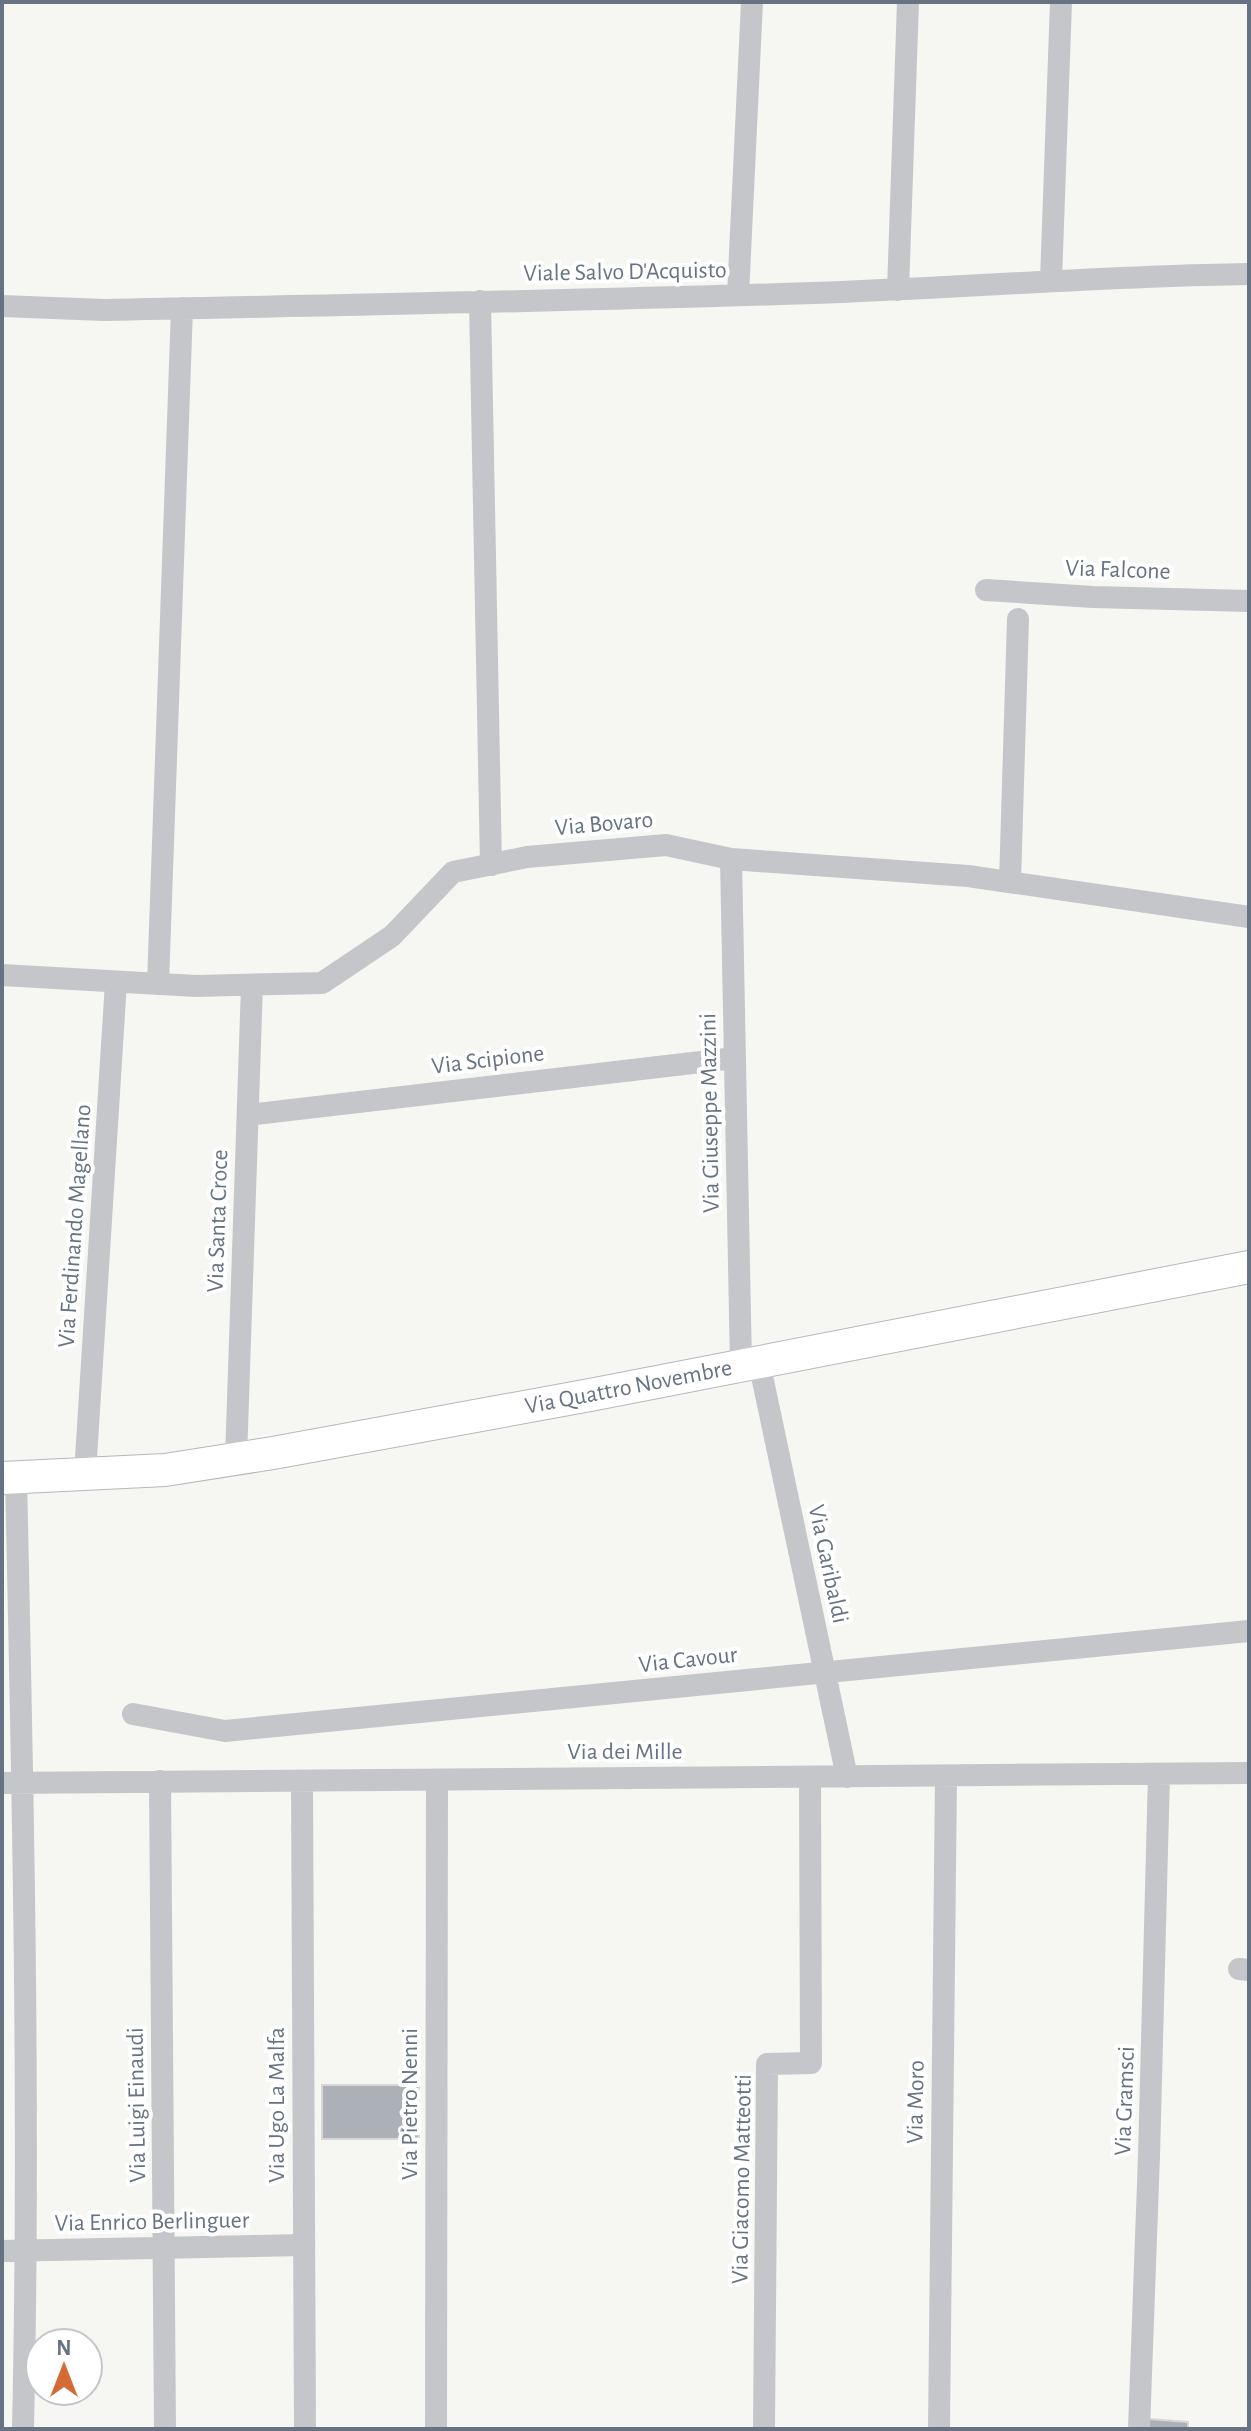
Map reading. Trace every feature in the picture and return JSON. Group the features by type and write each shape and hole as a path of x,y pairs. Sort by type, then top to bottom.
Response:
{"street":[{"path":"738,295 752,2"},
{"path":"898,290 908,2"},
{"path":"1051,280 1061,2"},
{"name":"Viale Salvo D'Acquisto","path":"2,306 104,310 738,295 1249,274"},
{"path":"480,301 491,865"},
{"path":"158,984 182,308"},
{"name":"Via Falcone","path":"986,590 1093,597 1249,601"},
{"path":"1010,882 1018,619"},
{"name":"Via Bovaro","path":"2,975 196,986 322,983 392,936 453,872 527,857 666,845 731,859 968,876 1249,917"},
{"name":"Via Giuseppe Mazzini","path":"731,859 735,1058 750,1364"},
{"name":"Via Ferdinando Magellano","path":"85,1474 116,982"},
{"name":"Via Santa Croce","path":"236,1459 252,985"},
{"name":"Via Scipione","path":"248,1115 735,1058"},
{"name":"Via Quattro Novembre","path":"9,1478 165,1470 236,1459 1249,1267"},
{"name":"Via Garibaldi","path":"750,1364 847,1777"},
{"path":"9,1478 12,1783 27,2251 23,2429"},
{"name":"Via Cavour","path":"133,1714 225,1731 1249,1631"},
{"name":"Via dei Mille","path":"12,1783 1249,1773"},
{"name":"Via Gramsci","path":"1139,2429 1159,1774"},
{"name":"Via Moro","path":"939,2429 946,1776"},
{"name":"Via Giacomo Matteotti","path":"764,2429 767,2064 811,2063 810,1777"},
{"name":"Via Pietro Nenni","path":"436,2429 437,1780"},
{"name":"Via Luigi Einaudi","path":"160,1781 165,2429"},
{"name":"Via Ugo La Malfa","path":"302,1781 305,2429"},
{"name":"Via Enrico Berlinguer","path":"2,2251 304,2245"}],"building":[{"path":"322,2085 419,2085 419,2139 322,2139"},
{"path":"1149,2419 1188,2422 1188,2429 1149,2429"}]}
